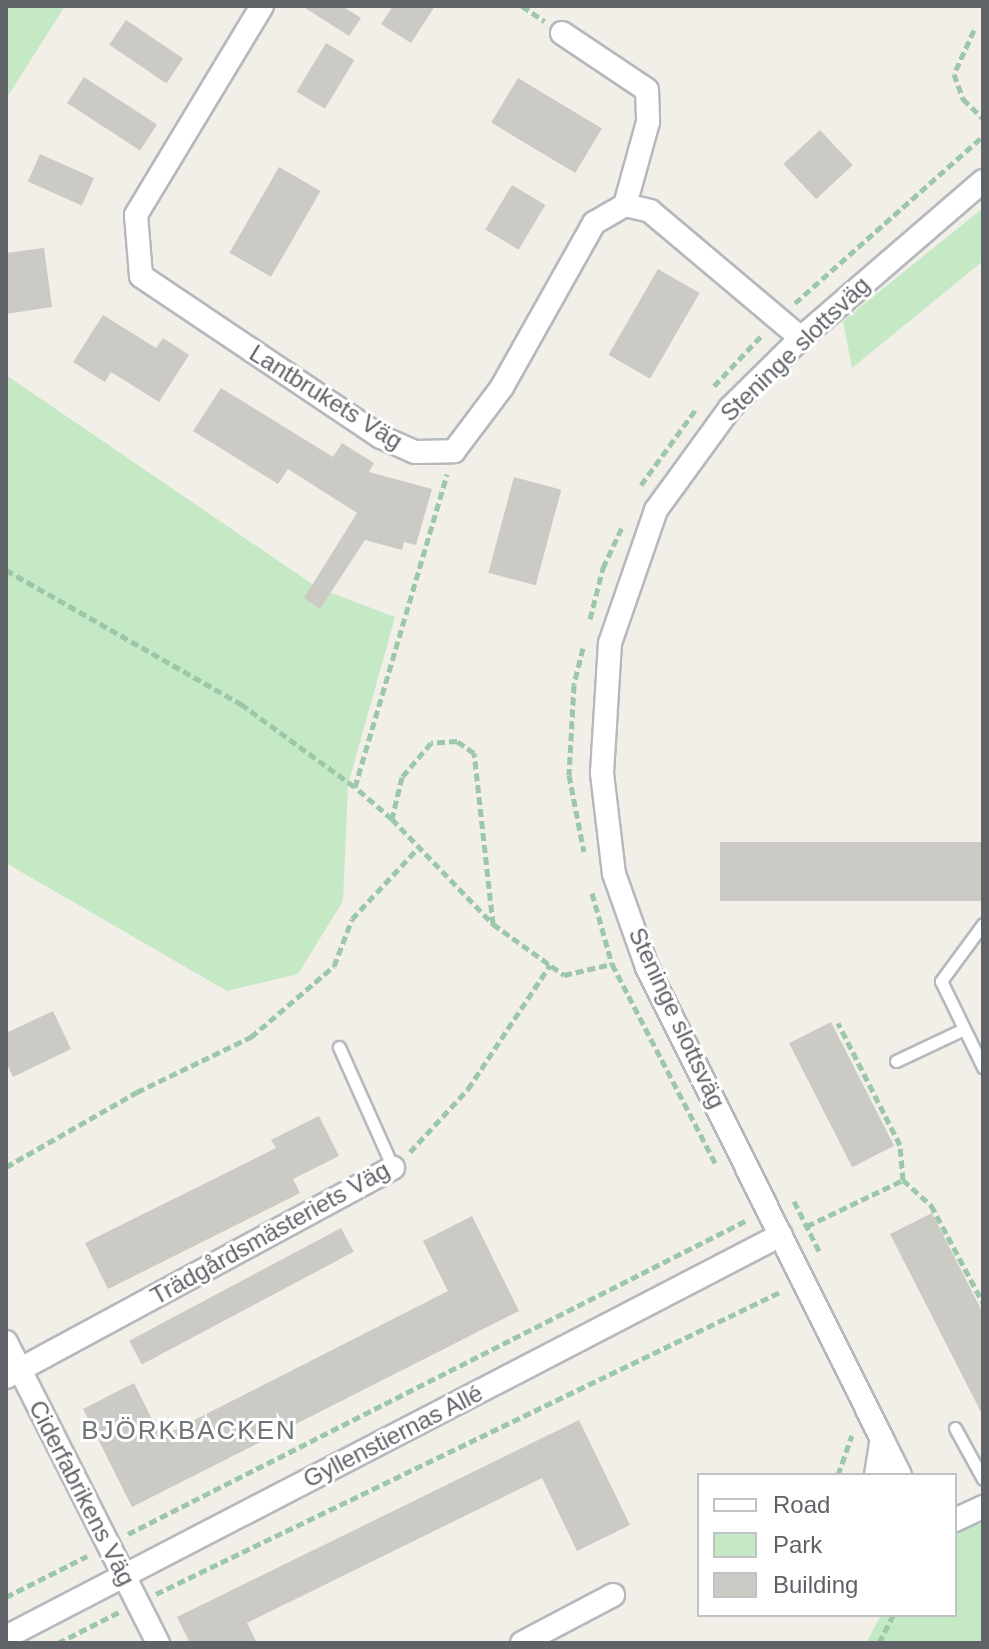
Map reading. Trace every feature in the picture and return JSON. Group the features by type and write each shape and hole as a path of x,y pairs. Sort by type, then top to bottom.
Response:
{"street":[{"name":"Lantbrukets Väg","path":"262,6 136,215 141,276 381,437 415,452 454,451"},
{"path":"562,33 647,90 648,122 625,205"},
{"name":"Steninge slottsväg","path":"899,1473 647,967 614,874 602,773 610,643 656,510 730,408 801,338 983,181"},
{"path":"454,451 502,387 594,223 625,205 650,211 780,317 801,338"},
{"name":"Trädgårdsmästeriets Väg","path":"13,1374 393,1168"},
{"name":"Gyllenstiernas Allé","path":"6,1637 781,1235"},
{"name":"Ciderfabrikens Väg","path":"6,1342 13,1374 158,1643"},
{"path":"876,1473 882,1439"},
{"path":"957,1519 983,1507"},
{"path":"522,1643 613,1595"}],"lane":[{"path":"983,924 941,981 983,1067"},
{"path":"896,1061 964,1029"},
{"path":"339,1047 393,1168"},
{"path":"955,1428 983,1479"}],"path":[{"path":"974,30 954,74 963,99 983,118"},
{"path":"709,393 780,317 983,136"},
{"path":"636,495 650,466 699,405"},
{"path":"355,787 454,451"},
{"path":"588,626 603,568 623,524"},
{"path":"6,570 241,704 355,787 392,819 417,849 493,924 564,975 612,964"},
{"path":"585,641 574,685 569,775 586,860"},
{"path":"392,819 402,777 431,743 457,741 474,753 493,924"},
{"path":"6,1167 137,1092 251,1037 334,966 352,919 417,849"},
{"path":"592,889 612,964 720,1172"},
{"name":"Trädgårdsmästeriets Väg","path":"393,1168 433,1133 468,1089 550,965"},
{"path":"838,1023 900,1145 903,1180 931,1205 983,1303"},
{"path":"807,1226 903,1180"},
{"path":"740,1210 789,1305"},
{"path":"6,1597 745,1221"},
{"path":"58,1643 782,1291"},
{"path":"839,1473 853,1431"},
{"path":"879,1643 892,1617"}],"green space":[{"path":"6,6 65,6 6,99"},
{"path":"983,208 983,261 852,368 843,321"},
{"path":"6,375 318,588 395,617 348,785 343,901 298,974 227,991 6,863"},
{"path":"983,1524 983,1643 866,1643 880,1617 957,1617 957,1527"}],"building":[{"path":"302,6 342,6 361,18 349,36"},
{"path":"393,6 435,6 411,43 381,24"},
{"path":"126,20 183,59 166,83 109,45"},
{"path":"326,43 354,60 325,109 297,92"},
{"path":"84,77 157,124 140,150 67,103"},
{"path":"518,78 602,128 575,173 491,123"},
{"path":"820,130 853,165 816,199 783,164"},
{"path":"40,154 94,178 82,205 28,181"},
{"path":"279,167 321,191 271,277 230,253"},
{"path":"512,185 545,205 519,250 485,230"},
{"path":"44,248 52,307 6,314 6,253"},
{"path":"658,269 700,293 650,379 608,355"},
{"path":"103,315 156,348 163,338 189,355 159,402 111,372 105,382 73,362"},
{"path":"221,388 333,457 342,443 374,463 369,472 432,489 416,545 404,542 402,550 365,540 320,609 304,598 357,513 288,469 278,484 193,431"},
{"path":"514,477 561,490 536,585 488,573"},
{"path":"720,842 983,842 983,901 720,901"},
{"path":"53,1011 71,1049 13,1077 6,1062 6,1033"},
{"path":"831,1022 894,1146 852,1167 789,1043"},
{"path":"319,1116 339,1156 293,1179 300,1193 108,1289 85,1243 276,1148 271,1140"},
{"path":"932,1213 983,1313 983,1416 890,1234"},
{"path":"472,1216 519,1311 132,1507 83,1409 134,1383 161,1437 448,1291 423,1241"},
{"path":"341,1228 354,1252 142,1365 129,1341"},
{"path":"579,1420 630,1525 577,1551 542,1478 247,1623 257,1643 190,1643 177,1617"}],"district":[{"name":"BJÖRKBACKEN","path":"189,1431"}]}
